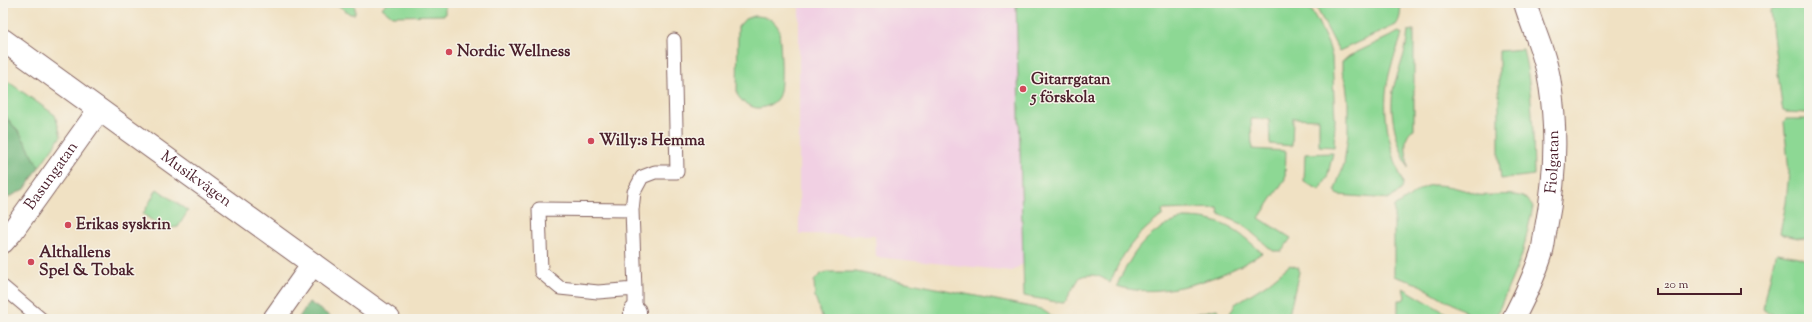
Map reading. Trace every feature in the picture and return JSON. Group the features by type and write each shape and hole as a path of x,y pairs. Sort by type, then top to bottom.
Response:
{"street":[{"name":"Fiolgatan","path":"1513,319 1526,294 1541,254 1550,206 1554,166 1550,83 1542,48 1525,3"},
{"name":"Musikvägen","path":"3,40 389,319"},
{"name":"Basungatan","path":"3,242 100,110"},
{"path":"274,319 313,264"}],"lane":[{"path":"635,316 632,210 634,192 642,177 655,172 678,172 674,40"},
{"path":"632,210 539,208 541,272 560,288 598,292 635,289"},
{"path":"3,287 41,319"}],"shaded area":[{"name":"Gitarrgatan 5 förskola","path":"799,3 1246,3 1163,173 1012,271 876,257 875,235 799,234"}],"green space":[{"path":"335,3 350,3 355,7 355,14 350,14"},
{"path":"386,3 445,3 445,15 392,16 382,8"},
{"path":"1016,3 1307,3 1318,22 1329,46 1332,57 1335,119 1334,147 1319,146 1319,119 1293,118 1292,146 1270,144 1269,119 1251,119 1252,149 1286,151 1285,179 1259,218 1291,238 1282,251 1273,251 1242,224 1219,214 1218,208 1162,210 1163,215 1137,237 1125,253 1110,283 1103,278 1096,276 1088,275 1080,277 1065,302 1062,303 1024,296"},
{"path":"1314,3 1381,3 1391,5 1400,3 1400,14 1396,25 1339,51"},
{"path":"1794,3 1809,3 1809,113 1786,112 1783,111 1782,106 1770,12 1771,10"},
{"path":"753,16 768,18 777,25 779,29 781,54 781,84 778,97 769,105 757,108 745,103 737,94 738,27 745,19"},
{"path":"1414,30 1414,129 1407,136 1406,141 1408,168 1396,135 1392,113 1392,102 1393,90 1405,50 1408,31"},
{"path":"1399,32 1402,34 1386,89 1386,116 1390,144 1403,183 1402,189 1390,199 1338,195 1335,190 1344,164 1348,135 1348,102 1346,84 1342,72 1342,62 1349,56"},
{"path":"1523,49 1531,96 1534,175 1501,179 1499,161 1499,51"},
{"path":"3,78 55,115 61,136 39,167 21,135 3,113"},
{"path":"3,113 21,135 39,167 25,189 3,200"},
{"path":"1786,119 1809,119 1809,240 1783,235 1780,233 1786,203 1789,172 1784,122"},
{"path":"1333,153 1327,178 1320,190 1304,182 1305,154"},
{"path":"1432,185 1453,187 1478,195 1516,195 1529,201 1533,207 1522,255 1495,319 1478,319 1418,284 1394,276 1394,206 1421,189"},
{"path":"157,189 188,211 178,227 164,229 143,214"},
{"path":"1184,218 1208,220 1227,226 1244,237 1262,253 1231,270 1192,284 1153,291 1134,290 1117,286 1133,256 1145,241 1158,230"},
{"path":"1778,253 1809,261 1809,319 1780,319 1763,309 1775,255"},
{"path":"1290,265 1299,268 1299,272 1288,319 1227,319 1235,304 1267,284"},
{"path":"827,272 856,272 1041,309 1056,319 823,319 815,297 814,281 821,274"},
{"path":"1403,288 1456,319 1398,319 1398,300 1403,300 1405,297"},
{"path":"309,302 334,319 298,319"},
{"path":"1217,309 1222,314 1222,319 1172,319"}],"place":[{"name":"Nordic Wellness","path":"449,52"},
{"name":"Gitarrgatan 5 förskola","path":"1023,89"},
{"name":"Willy:s Hemma","path":"591,141"},
{"name":"Erikas syskrin","path":"68,225"},
{"name":"Althallens Spel & Tobak","path":"31,262"}]}
